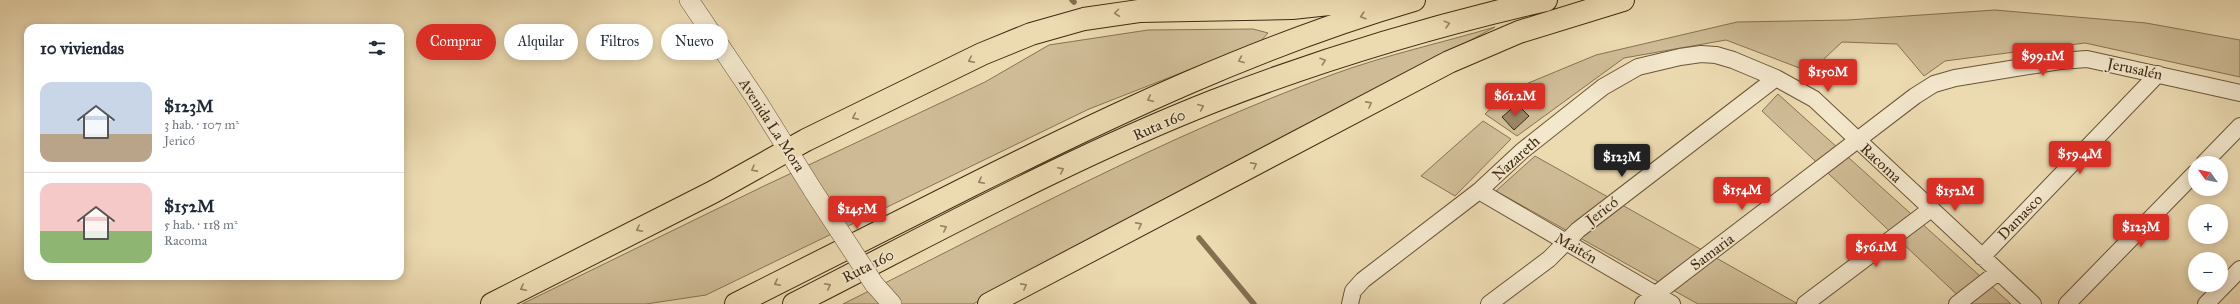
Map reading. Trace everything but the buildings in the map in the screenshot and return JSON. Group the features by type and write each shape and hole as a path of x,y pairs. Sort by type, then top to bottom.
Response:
{"highway":[{"path":"492,304 713,192 788,150 982,54 1031,34 1056,26 1112,14 1140,11 1292,8 1366,0"},
{"name":"Ruta 160","path":"736,304 1016,163 1159,95 1293,40 1414,0"},
{"name":"Ruta 160","path":"794,304 1041,180 1212,102 1279,77 1376,44 1465,19 1546,0"},
{"path":"990,304 1449,62 1519,32 1623,0"}],"street":[{"name":"Avenida La Mora","path":"688,0 788,150 874,284"},
{"name":"Nazareth","path":"1350,304 1353,291 1363,280 1479,191 1522,151 1591,96 1612,81 1638,67 1663,60 1702,54 1728,58 1776,78"},
{"name":"Jerusalén","path":"1858,141 1924,89 1955,78 2060,60 2086,59 2240,93"},
{"name":"Damasco","path":"1982,257 2158,74"},
{"name":"Racoma","path":"1776,78 1814,99 2033,304"},
{"name":"Jericó","path":"1489,304 1549,259 1578,230 1776,78"},
{"path":"2211,156 2240,126"},
{"name":"Samaria","path":"1643,304 1858,141"},
{"path":"2067,304 2188,180"},
{"name":"Maitén","path":"1479,191 1672,304"},
{"path":"1805,304 1931,209"},
{"path":"2206,304 2240,270"},
{"path":"1957,304 1998,272"},
{"path":"874,284 882,304"},
{"path":"874,284 892,304"}],"shaded area":[{"path":"1995,10 2146,23 2240,40 2240,77 2085,43 1945,61 1924,76 1897,44 1842,42 1810,72 1726,40 1624,58 1517,136 1485,114 1509,91 1596,55 1737,22 1848,20"},
{"path":"1495,27 1291,138 973,304 843,304 1085,182 1208,125 1271,98 1354,67"},
{"path":"1253,29 1268,33 1260,42 1089,109 706,295 646,304 522,304 764,186 985,82 1049,45 1148,30"},
{"path":"1778,94 2011,304 1967,304 1762,111"},
{"path":"1483,121 1511,139 1455,196 1421,176"},
{"path":"1535,156 1798,304 1698,304 1496,191"}],"waterway":[{"path":"1199,238 1254,304"}]}
